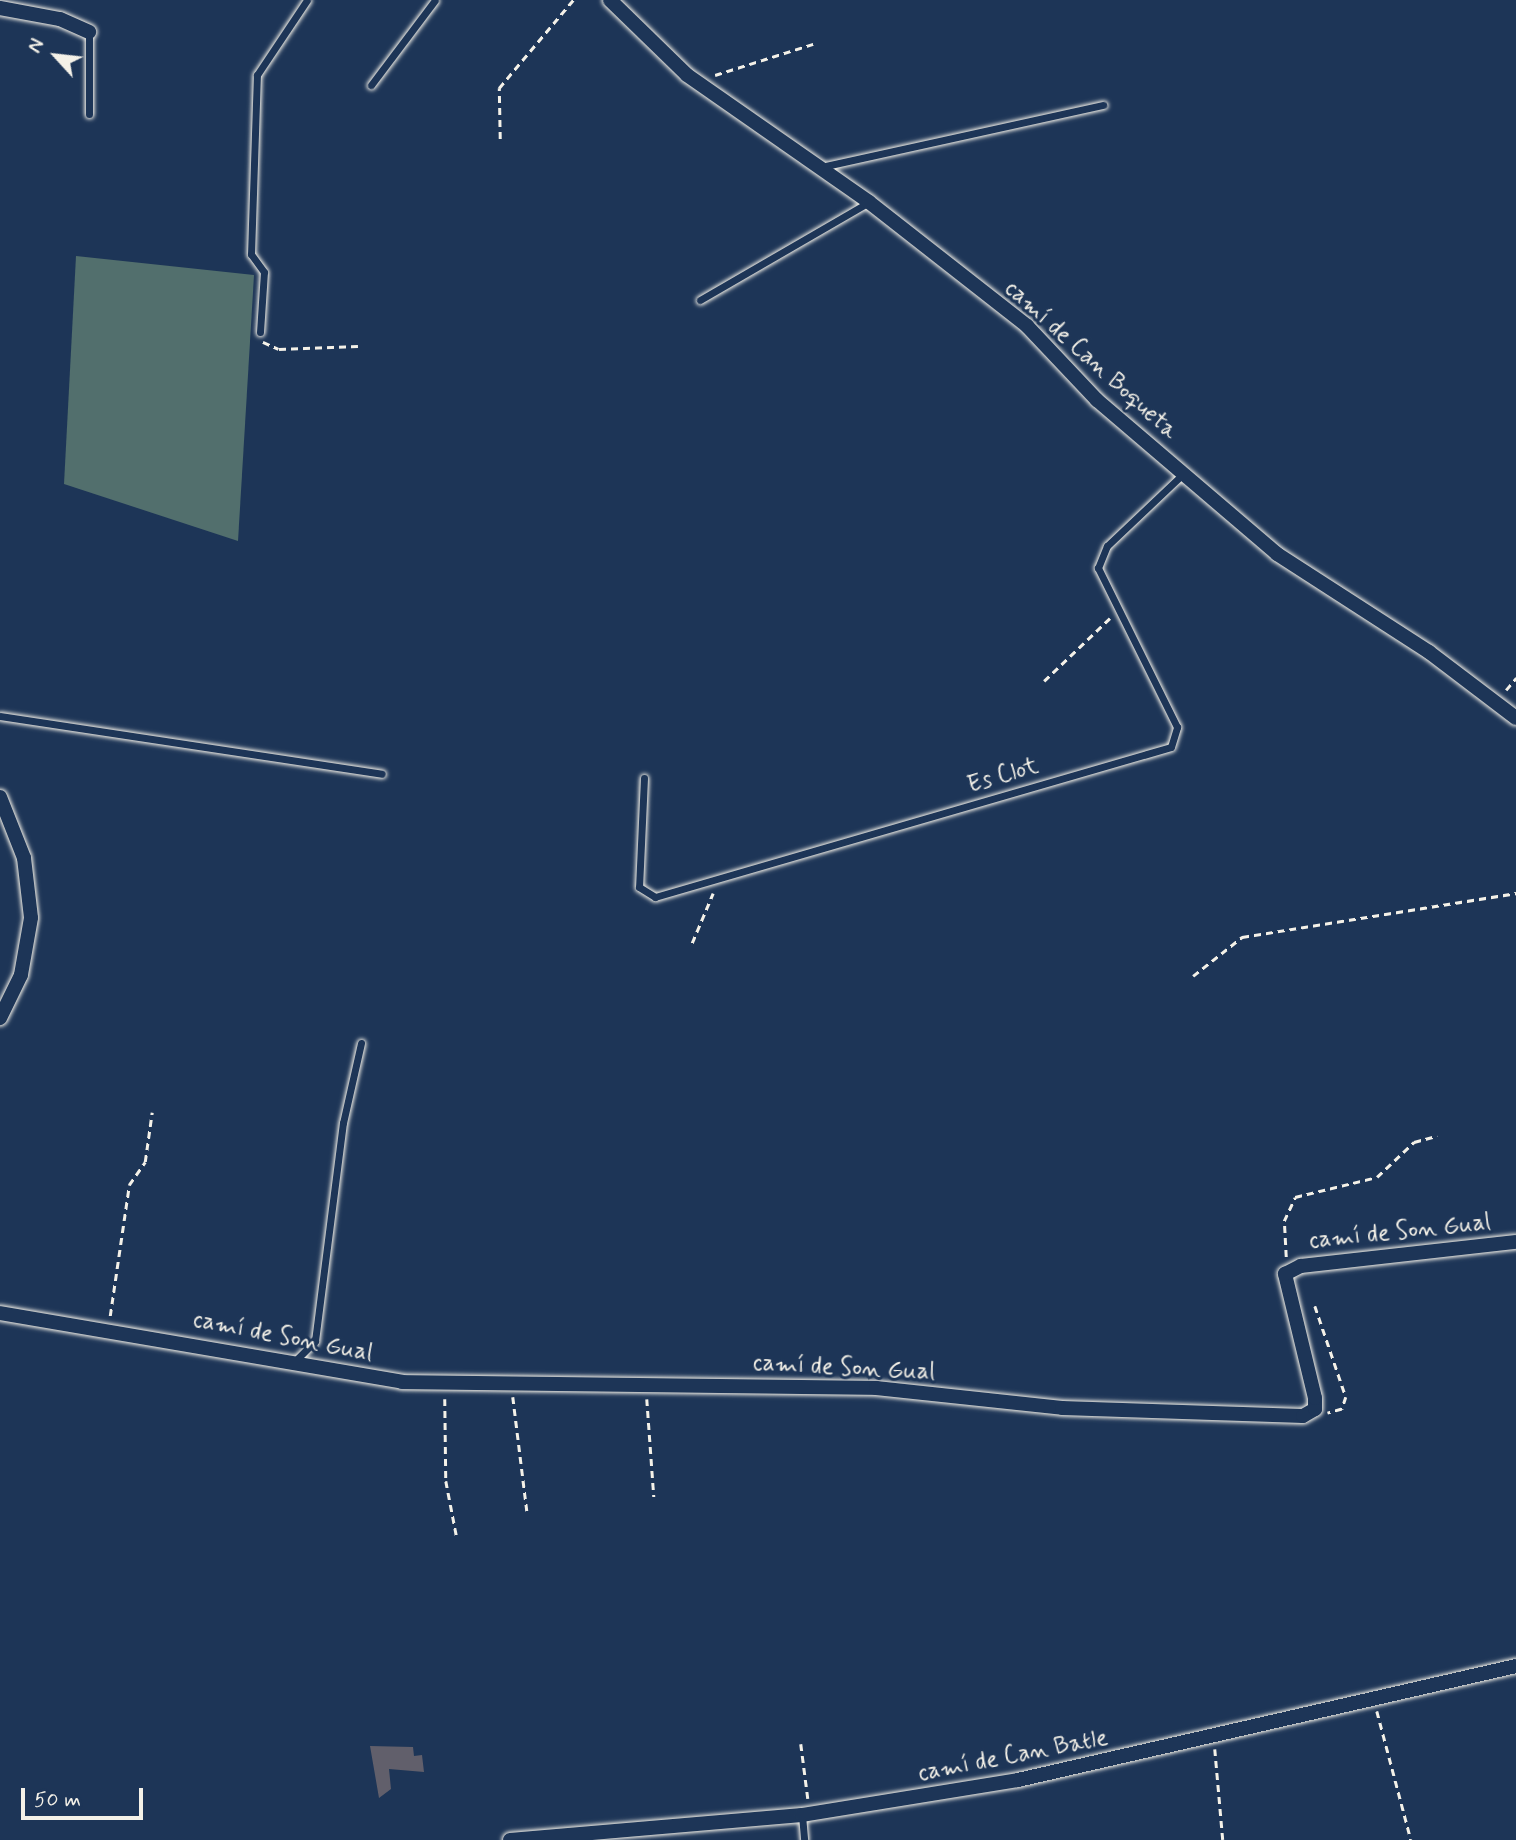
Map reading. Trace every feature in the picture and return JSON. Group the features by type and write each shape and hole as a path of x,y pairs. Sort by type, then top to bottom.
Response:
{"street":[{"name":"camí de Can Boqueta","path":"610,0 687,75 869,202 1027,326 1097,400 1297,570 1497,701 1516,718"},
{"path":"0,8 60,19 89,32"},
{"path":"0,797 24,858 31,918 21,975 0,1018"},
{"name":"camí de Son Gual","path":"0,1313 295,1360 362,1376 446,1385 876,1388 1062,1408 1303,1416 1315,1409 1283,1284 1290,1270 1516,1242"},
{"name":"camí de Can Batle","path":"510,1840 805,1814 1018,1780 1213,1739 1516,1666"}],"lane":[{"path":"260,332 264,272 251,254 257,75 307,0"},
{"path":"371,85 435,0"},
{"path":"89,32 89,114"},
{"path":"821,167 1103,105"},
{"path":"701,300 869,202"},
{"name":"Es Clot","path":"644,778 640,890 655,897 728,878 1171,747 1177,727 1099,573 1103,551 1184,473"},
{"path":"0,716 382,774"},
{"path":"295,1360 315,1341 343,1123 362,1043"},
{"path":"804,1840 805,1814"}],"path":[{"path":"500,139 499,88 573,0"},
{"path":"687,75 709,77 813,44"},
{"path":"260,332 273,348 358,346"},
{"path":"1044,681 1110,618 1113,603"},
{"path":"1497,701 1516,678"},
{"path":"692,943 707,901 728,878"},
{"path":"1193,976 1242,937 1516,893"},
{"path":"108,1330 129,1185 145,1162 152,1112"},
{"path":"1290,1270 1284,1220 1295,1197 1377,1177 1414,1142 1437,1136"},
{"path":"1315,1306 1346,1397 1338,1412 1315,1409"},
{"path":"446,1385 446,1481 457,1538"},
{"path":"511,1385 527,1511"},
{"path":"646,1385 654,1497"},
{"path":"1367,1703 1378,1714 1411,1840"},
{"path":"1213,1739 1223,1840"},
{"path":"801,1744 805,1814"}],"green space":[{"path":"76,256 254,275 238,541 64,484"}],"building":[{"path":"370,1746 413,1747 414,1756 422,1755 424,1772 389,1769 391,1789 379,1798"}]}
